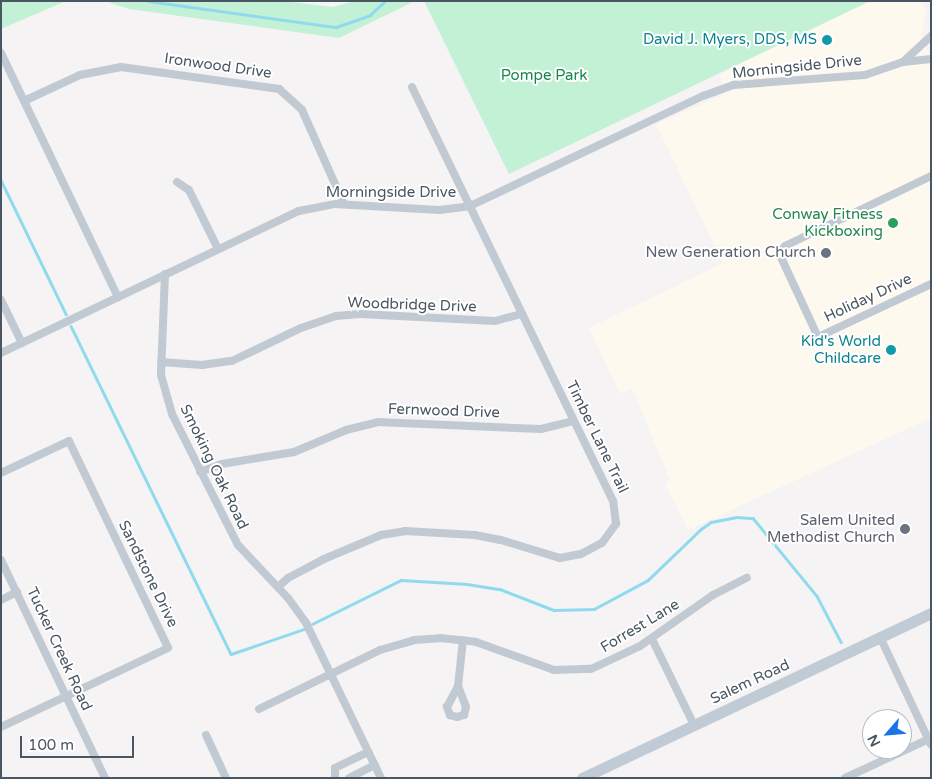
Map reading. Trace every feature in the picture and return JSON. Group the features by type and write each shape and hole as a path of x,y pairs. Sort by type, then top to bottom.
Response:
{"main road":[{"name":"Salem Road","path":"582,778 931,613"}],"street":[{"name":"Morningside Drive","path":"903,62 931,36"},
{"path":"1,54 118,297"},
{"name":"Morningside Drive","path":"1,353 299,210 344,204 439,210 470,206 695,100 734,85 865,75 903,62 931,58"},
{"name":"Ironwood Drive","path":"24,101 80,75 121,68 279,89 302,110 344,204"},
{"name":"Timber Lane Trail","path":"278,587 288,578 348,547 381,535 405,531 489,537 560,558 596,547 611,534 616,512 574,421 412,87"},
{"name":"Holiday Drive","path":"931,176 785,246 779,253 818,337 931,284"},
{"path":"177,182 189,190 218,248"},
{"name":"Smoking Oak Road","path":"165,274 161,362 167,401 200,472 238,546 278,587 306,623 381,778"},
{"path":"1,300 22,343"},
{"name":"Woodbridge Drive","path":"161,362 202,365 232,360 301,328 336,316 365,315 495,321 522,314"},
{"name":"Fernwood Drive","path":"200,472 222,464 294,452 346,430 378,422 541,429 562,427 574,421"},
{"name":"Sandstone Drive","path":"1,473 69,441 168,648 1,727"},
{"name":"Tucker Creek Road","path":"1,560 105,778"},
{"name":"Forrest Lane","path":"259,709 402,642 440,638 463,640 488,645 546,667 571,671 601,666 652,638 713,595 746,578"},
{"path":"1,600 17,592"},
{"path":"844,778 930,740 880,637"},
{"path":"652,638 694,725"},
{"path":"458,686 463,640"},
{"path":"206,735 226,778"},
{"path":"335,778 335,768 368,752"},
{"path":"348,778 375,766"}],"shaded area":[{"path":"871,1 922,1 926,12 921,37 931,58 931,418 688,530 665,484 670,480 632,388 620,394 589,328 723,263 656,124 725,94 720,74"}],"green space":[{"path":"1,1 66,1 1,29"},
{"path":"105,1 282,1 333,7 354,1 415,1 339,38 129,9"},
{"name":"Pompe Park","path":"424,1 870,1 509,174"}],"waterway":[{"path":"148,1 336,27 370,15 385,1"},
{"path":"1,180 66,314"},
{"path":"71,326 231,654 304,629"},
{"path":"312,624 401,580 467,584 500,589 554,610 594,609 648,580 701,529 711,522 737,517 753,518 817,596 841,642"}],"place":[{"name":"David J. Myers, DDS, MS","path":"827,40"},
{"name":"Conway Fitness Kickboxing","path":"893,223"},
{"name":"New Generation Church","path":"826,253"},
{"name":"Kid's World Childcare","path":"891,350"},
{"name":"Salem United Methodist Church","path":"905,529"}]}
